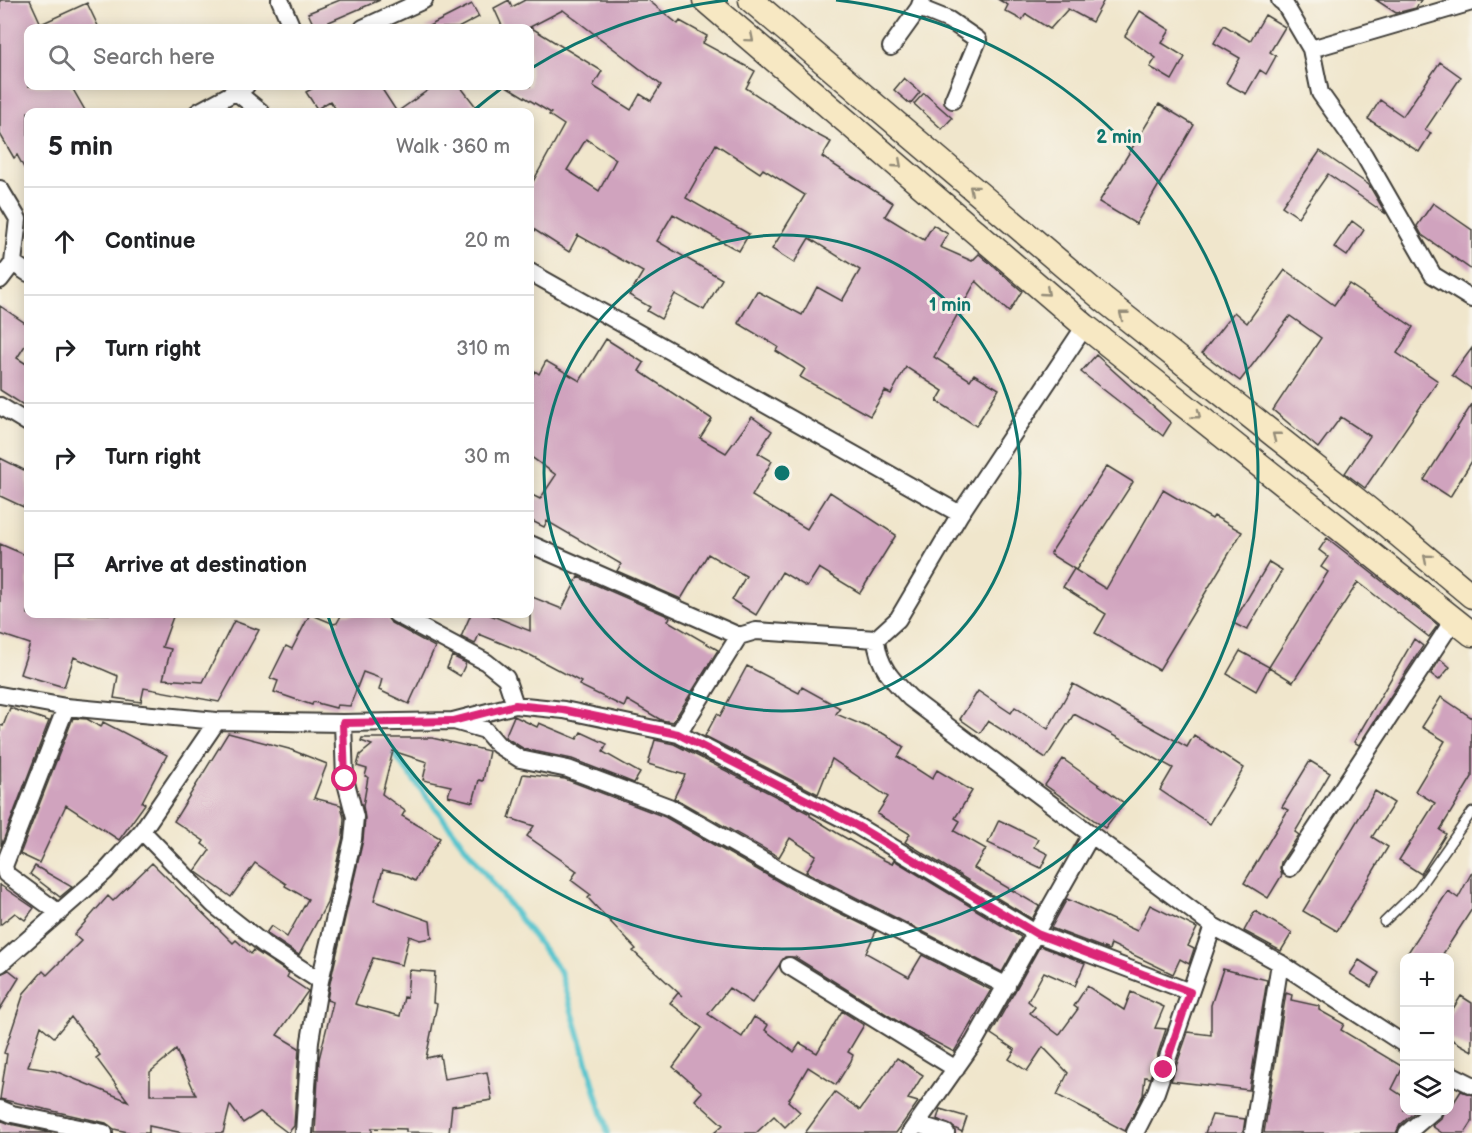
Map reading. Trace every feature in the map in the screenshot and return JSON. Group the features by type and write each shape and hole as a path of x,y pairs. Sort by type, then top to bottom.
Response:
{"main road":[{"path":"705,0 1085,326 1463,626"},
{"path":"751,0 1104,300 1369,510 1472,596"}],"street":[{"path":"280,0 290,24"},
{"path":"372,24 424,0"},
{"path":"1280,0 1311,49 1320,93 1364,155 1433,275 1472,299"},
{"path":"1311,49 1472,2"},
{"path":"891,47 921,4 978,40 954,100"},
{"path":"205,108 236,90"},
{"path":"242,90 258,108"},
{"path":"0,189 23,216 13,263 0,279"},
{"path":"13,263 24,270"},
{"path":"534,274 960,514"},
{"path":"534,546 739,636 756,631 876,639 898,619 960,514 1085,326"},
{"path":"0,406 24,421"},
{"path":"404,618 486,662 506,678 515,705"},
{"path":"1290,868 1463,626"},
{"path":"678,734 739,636"},
{"path":"876,639 877,654 881,664 910,698 1213,926 1280,963 1400,1041"},
{"path":"0,695 66,707 217,721 343,723 453,721 515,705 564,710 678,734 857,826 1037,934 1190,992"},
{"path":"59,913 6,874 4,866 66,707"},
{"path":"0,964 105,872 142,831 217,721"},
{"path":"453,721 485,730 498,745 520,759 568,769 669,807 790,876 1007,986"},
{"path":"304,1133 310,1041 320,981 353,839 355,817 345,779 343,723"},
{"path":"142,831 214,905 266,946 320,981"},
{"path":"946,1133 914,1129 956,1069 1007,986 1091,835"},
{"path":"1135,1133 1156,1092 1213,926"},
{"path":"1253,1133 1280,963"},
{"path":"789,966 956,1069"},
{"path":"0,1109 72,1130 104,1133"},
{"path":"1407,1133 1428,1115"}],"lane":[{"path":"1384,922 1418,890 1472,812"}],"building":[{"path":"0,0 30,0 41,24 24,24 24,90 73,90 84,108 24,108 24,168 17,155 14,158 0,134"},
{"path":"340,0 380,0 324,24 313,24 308,13"},
{"path":"509,0 512,7 525,0 648,0 678,24 680,21 707,36 703,43 755,71 746,88 831,142 822,157 893,203 885,216 924,240 933,225 948,234 940,247 972,261 979,254 1022,291 1009,312 976,281 934,357 970,380 974,374 999,389 976,426 937,401 943,391 906,367 891,394 885,391 870,416 800,377 805,369 776,351 778,347 738,323 757,291 802,315 817,287 842,301 860,270 809,238 794,263 772,249 805,195 763,169 760,173 716,144 686,198 749,234 739,251 673,214 657,241 722,279 704,310 675,294 661,319 647,311 650,307 629,295 643,272 578,235 569,252 534,230 534,180 564,125 549,115 551,113 513,90 534,90 534,29 602,71 593,86 631,110 640,94 651,101 661,85 563,10 534,25 501,24 494,8","holes":["586,139 616,159 599,191 567,170"]},
{"path":"999,0 1104,0 1092,22 1068,9 1050,29 1026,14 1022,20 1005,11 1008,5"},
{"path":"1376,0 1421,0 1416,8 1396,13"},
{"path":"87,3 97,24 41,24"},
{"path":"472,4 479,17 466,24 433,24"},
{"path":"1140,11 1170,30 1162,43 1185,57 1172,80 1150,67 1156,58 1125,36"},
{"path":"1265,15 1285,27 1270,52 1276,56 1266,74 1260,70 1246,94 1226,83 1240,58 1214,43 1224,25 1250,41"},
{"path":"1440,62 1461,77 1425,130 1431,133 1419,152 1368,119 1380,100 1403,116"},
{"path":"904,78 920,92 910,104 894,90"},
{"path":"310,90 383,90 394,108 335,108 330,101 316,108 306,92"},
{"path":"428,90 463,90 477,108 403,108"},
{"path":"924,93 952,118 942,129 914,104"},
{"path":"1159,104 1194,125 1136,224 1099,202"},
{"path":"1320,151 1369,185 1386,214 1328,174 1298,217 1282,206"},
{"path":"1433,203 1472,230 1472,270 1422,235 1417,226"},
{"path":"1352,221 1364,230 1347,256 1334,247"},
{"path":"1285,270 1334,305 1349,284 1413,327 1397,353 1438,381 1365,488 1345,473 1370,436 1341,417 1318,448 1273,410 1321,338 1290,316 1240,381 1202,353 1234,312 1247,323"},
{"path":"0,306 24,322 24,347 17,358 24,362 24,405 0,390"},
{"path":"606,339 644,363 639,371 712,419 700,438 726,453 752,417 772,431 758,453 772,461 752,496 807,529 830,492 896,535 860,593 819,568 807,587 782,572 756,615 732,600 746,576 708,554 681,599 617,571 621,564 547,521 544,527 534,522 534,496 540,499 556,475 534,459 534,373 535,371 539,374 546,361 580,381"},
{"path":"1472,348 1472,389 1452,375"},
{"path":"1096,355 1171,423 1163,436 1081,372"},
{"path":"1472,404 1472,461 1450,497 1424,480"},
{"path":"0,458 24,470 24,507 0,496"},
{"path":"1107,466 1133,482 1076,570 1050,554"},
{"path":"1163,490 1212,519 1214,516 1242,532 1159,670 1095,633 1106,614 1063,587 1074,569 1106,589"},
{"path":"1327,538 1438,625 1429,637 1358,582 1293,682 1269,667 1328,572 1321,567 1328,557 1319,550"},
{"path":"0,544 24,554 24,618 173,618 162,647 171,649 163,679 203,682 234,621 259,630 219,702 144,688 141,702 114,698 118,676 74,657 64,687 20,674 30,644 0,634"},
{"path":"1269,562 1282,570 1247,630 1233,623"},
{"path":"578,577 670,617 668,621 718,650 673,722 661,720 627,700 624,707 579,685 581,682 530,655 479,634 475,644 461,637 469,618 498,618 530,631 530,618 534,618 534,598 562,609"},
{"path":"308,618 320,618 334,624 340,618 388,618 391,623 435,647 409,704 379,690 382,679 363,672 350,706 337,705 336,708 313,702 312,705 274,692 278,681 270,678 286,646 292,649"},
{"path":"1414,639 1423,646 1359,745 1354,742"},
{"path":"1240,651 1269,667 1256,691 1227,674"},
{"path":"452,656 466,663 460,676 447,668"},
{"path":"1440,659 1450,667 1439,680 1431,674"},
{"path":"747,666 799,693 802,687 840,708 836,714 884,734 904,747 898,757 932,779 937,770 972,791 955,818 960,821 954,831 986,849 974,868 1039,906 1032,919 905,842 910,834 877,814 888,797 832,759 818,794 705,736 717,714 720,716"},
{"path":"1073,684 1187,747 1194,735 1244,768 1210,824 1160,790 1173,768 1074,714 1046,758 988,721 980,733 960,719 978,691 1011,713 1015,707 1048,729"},
{"path":"1441,697 1472,718 1472,777 1440,830 1446,834 1421,874 1399,860 1435,803 1415,791 1445,741 1422,727"},
{"path":"10,708 49,721 1,846 0,725 3,726"},
{"path":"514,716 537,727 539,723 577,739 581,732 607,744 603,752 640,773 634,783 572,759 524,749 505,737"},
{"path":"73,718 87,719 101,727 103,722 167,755 142,802 145,804 119,840 66,805 39,863 20,854"},
{"path":"228,733 289,749 327,764 314,798 341,805 344,818 343,837 327,903 299,955 266,933 271,926 287,937 308,899 285,886 286,884 255,863 231,897 195,871 210,850 202,844 204,841 174,821"},
{"path":"362,738 432,738 489,751 483,781 479,780 473,802 448,796 451,786 423,780 427,762 393,751 382,794 405,811 402,816 440,838 415,881 402,874 383,870 374,901 430,921 432,938 420,940 409,936 402,965 373,958 355,1004 400,1016 404,997 407,998 409,970 435,972 433,1003 437,1004 426,1058 440,1055 444,1079 487,1072 492,1100 452,1106 449,1133 372,1128 372,1133 315,1133 319,1059 333,1002 327,1000 363,840 365,818 363,806 368,777 365,776 367,769 357,766 360,755 372,745 361,741"},
{"path":"655,740 674,744 810,814 837,833 892,864 894,860 1021,937 1002,972 806,872 816,855 790,838 779,857 674,798 685,775 648,764"},
{"path":"1063,759 1124,803 1105,828 1045,785"},
{"path":"1310,761 1330,773 1295,832 1299,835 1281,862 1282,875 1268,898 1244,883 1288,810 1282,807"},
{"path":"523,774 565,779 665,817 795,891 876,931 866,953 909,977 922,955 991,990 954,1052 907,1027 795,957 785,957 752,1003 729,988 708,1014 742,1037 754,1017 768,1025 765,1030 794,1052 800,1043 817,1053 842,1011 864,1025 848,1052 853,1055 851,1061 836,1085 808,1067 788,1101 800,1112 785,1127 774,1116 756,1133 714,1133 723,1125 695,1100 702,1092 673,1067 702,1028 670,1003 678,993 682,996 633,951 636,949 588,898 591,895 571,880 577,871 527,836 534,826 509,818"},
{"path":"1375,791 1394,803 1372,837 1388,847 1337,931 1303,911"},
{"path":"999,820 1038,839 1034,847 1048,854 1041,868 988,843"},
{"path":"152,863 233,943 236,940 251,954 254,950 289,973 287,977 308,991 277,1035 299,1048 294,1126 288,1133 260,1112 243,1123 230,1105 223,1133 183,1133 149,1126 149,1133 132,1133 114,1129 106,1123 0,1099 7,1054 4,1053 24,993 43,971 47,975 81,941 74,935 108,896 113,901","holes":["71,1017 100,1055 96,1058 128,1101 55,1071 28,1067 41,1026 54,1037","176,1050 196,1095 150,1095 150,1072"]},
{"path":"35,866 72,887 60,897 30,874"},
{"path":"1472,872 1472,909 1444,953 1408,953 1448,891 1458,898"},
{"path":"0,885 34,908 25,920 15,913 0,925"},
{"path":"1067,899 1137,931 1150,905 1197,928 1188,946 1194,949 1189,964 1180,959 1173,974 1111,944 1109,950 1051,928"},
{"path":"1255,911 1292,933 1281,951 1244,931"},
{"path":"1040,946 1085,963 1075,986 1044,972 1028,1001 1035,1007 1030,1013 1059,1035 1078,1009 1074,1006 1087,986 1124,1010 1131,992 1164,1007 1155,1028 1166,1029 1150,1078 1145,1077 1143,1095 1125,1131 1057,1095 1068,1073 1043,1047 1027,1071 1009,1059 1015,1050 991,1034"},
{"path":"1359,960 1379,973 1371,987 1350,974"},
{"path":"1223,969 1267,980 1249,1090 1171,1081 1188,1032 1211,1035 1211,1005"},
{"path":"9,970 19,978 0,1009 0,974"},
{"path":"1286,993 1292,995 1291,1000 1319,1006 1319,1010 1344,1024 1341,1030 1400,1065 1400,1073 1392,1089 1400,1094 1400,1115 1411,1115 1400,1125 1396,1133 1264,1133"},
{"path":"1461,996 1472,1003 1472,1051 1454,1041 1454,1007"},
{"path":"897,1058 923,1075 908,1099 918,1102 896,1133 805,1133 835,1092 860,1110"},
{"path":"1461,1091 1472,1095 1472,1122 1465,1133 1442,1133 1432,1126 1442,1115 1454,1115 1454,1102"},
{"path":"940,1109 967,1117 962,1132 937,1119"},
{"path":"1212,1115 1245,1119 1243,1133 1205,1133"},
{"path":"0,1120 10,1124 52,1133 0,1133"}],"waterway":[{"path":"388,746 560,971 608,1133"}],"route":[{"path":"345,779 343,723 453,721 515,705 564,710 678,734 857,826 1037,934 1190,992 1164,1070"}]}
